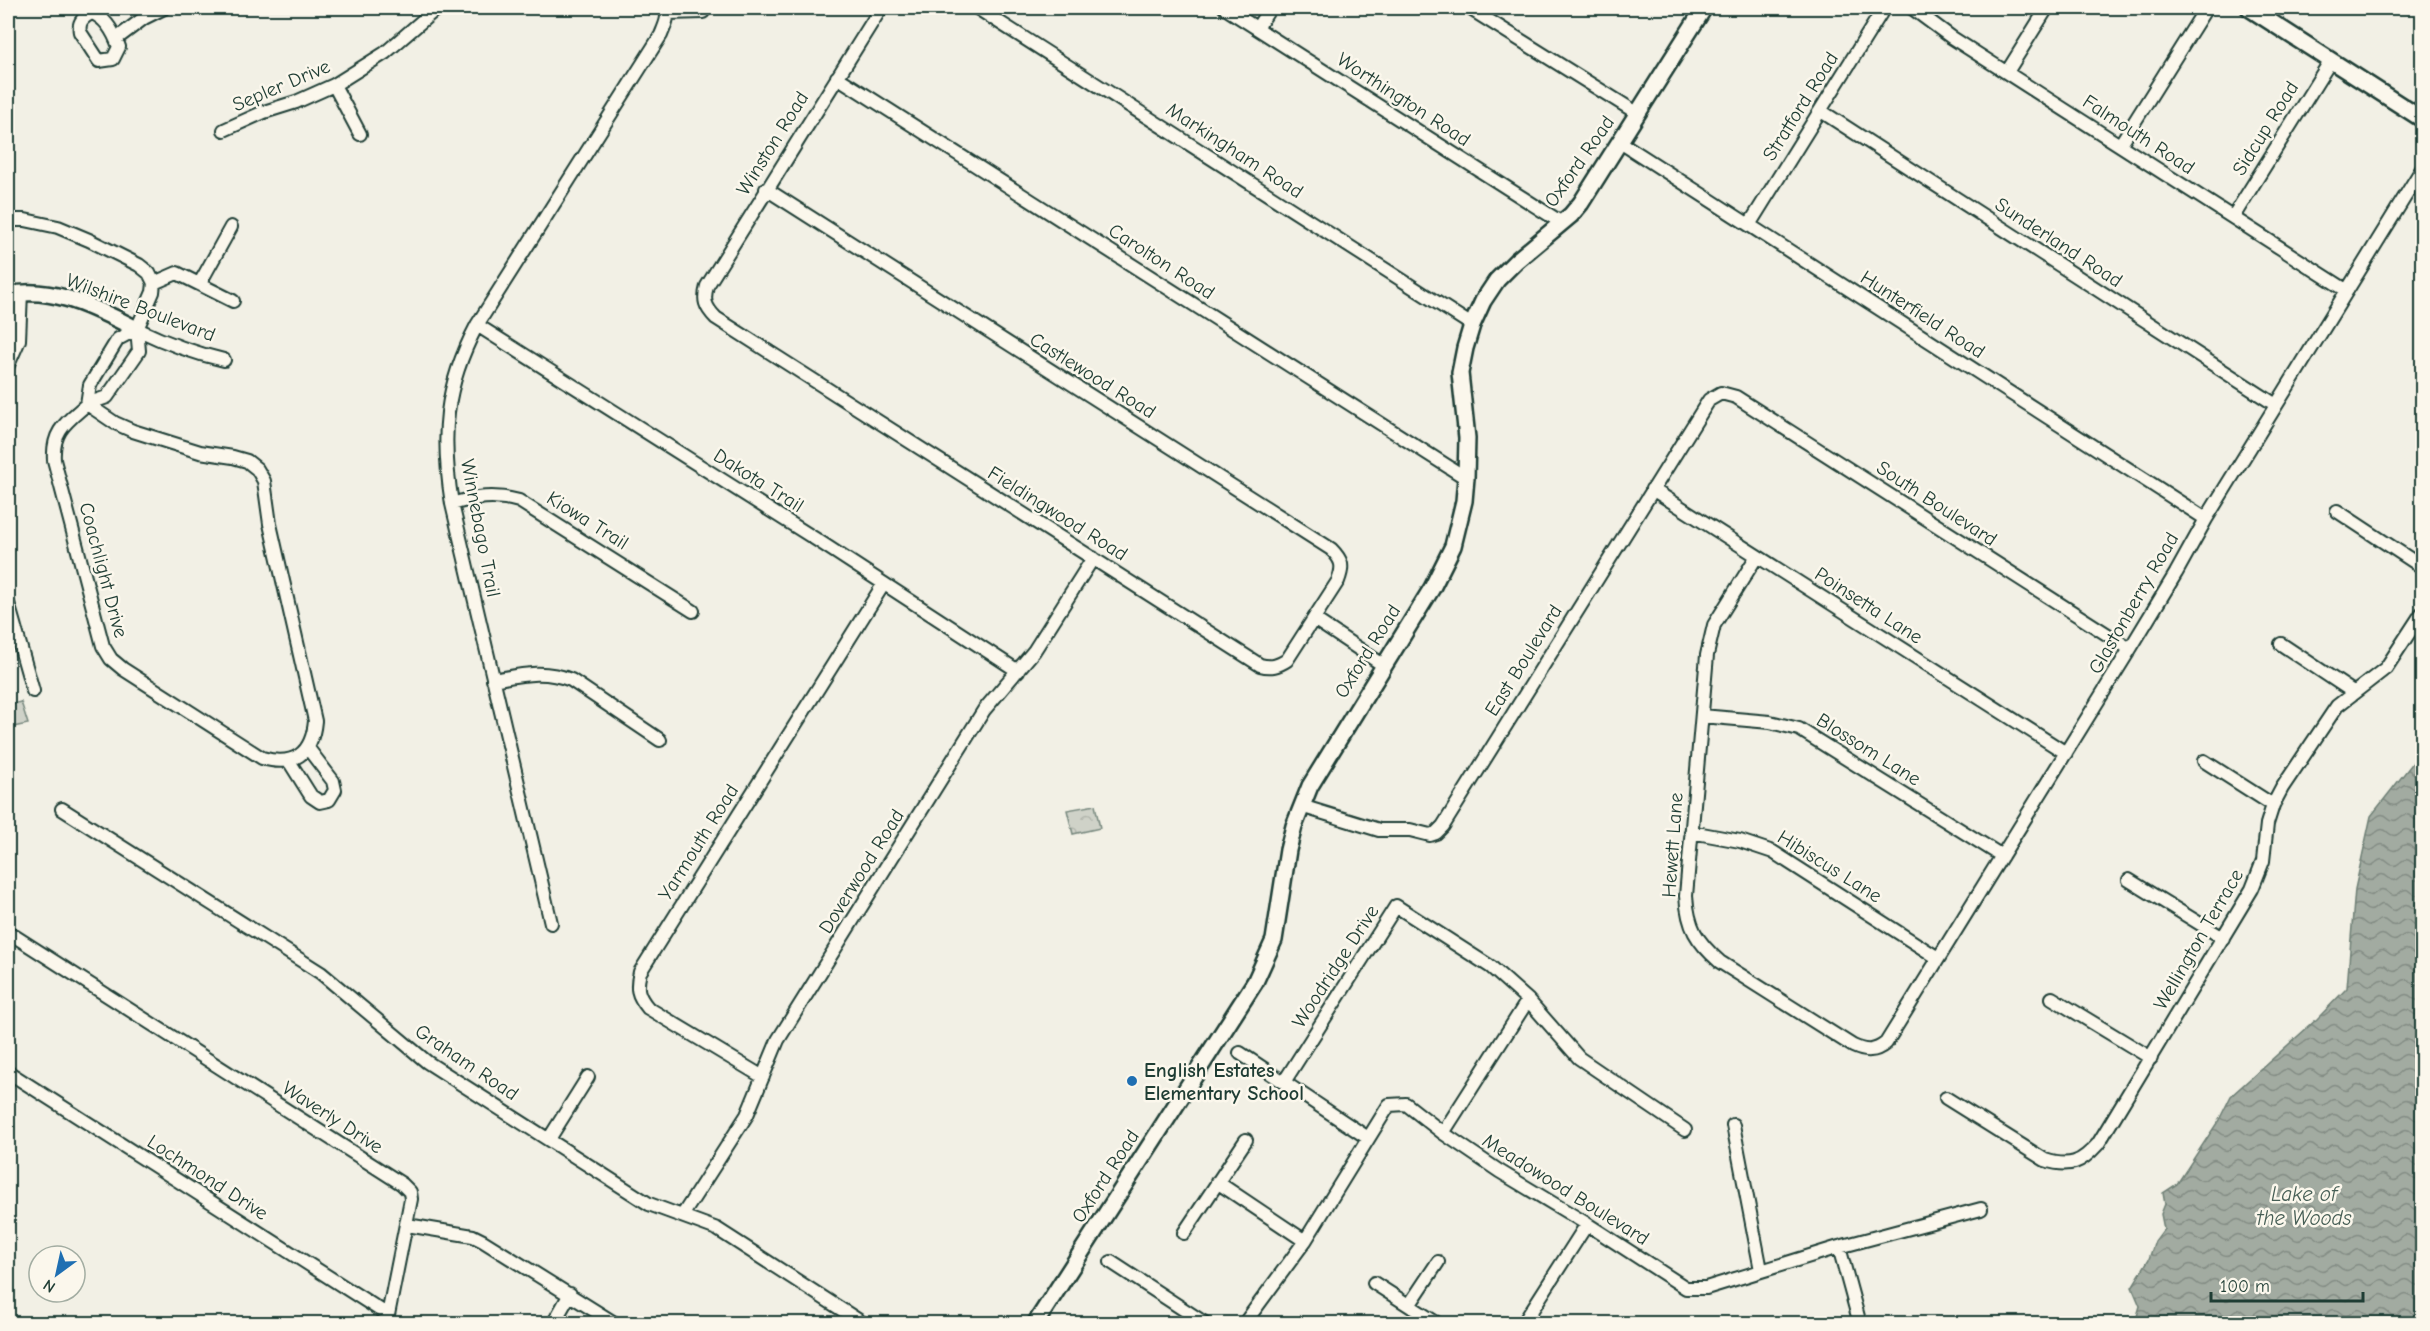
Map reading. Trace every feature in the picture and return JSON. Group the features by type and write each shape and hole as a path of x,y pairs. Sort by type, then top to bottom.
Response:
{"street":[{"path":"116,39 144,18 164,8"},
{"name":"Sepler Drive","path":"224,130 334,85 385,53 437,8"},
{"name":"Winston Road","path":"704,303 707,286 881,8"},
{"name":"Markingham Road","path":"977,8 1472,325"},
{"name":"Worthington Road","path":"1225,8 1562,223"},
{"path":"1257,28 1270,8"},
{"path":"1470,8 1637,113"},
{"name":"Oxford Road","path":"1042,1321 1255,982 1266,961 1278,926 1288,850 1301,806 1321,767 1432,588 1454,546 1462,513 1466,478 1467,438 1460,373 1472,325 1483,301 1497,280 1562,223 1581,202 1704,8"},
{"name":"Stratford Road","path":"1749,225 1884,8"},
{"name":"Falmouth Road","path":"1912,8 1951,37 2346,290"},
{"path":"2007,72 2047,8"},
{"path":"2120,145 2206,8"},
{"path":"2249,8 2422,119"},
{"path":"667,10 704,12"},
{"name":"Winnebago Trail","path":"551,922 452,504 447,468 446,420 456,369 477,325 660,35 666,23 667,10"},
{"name":"Sidcup Road","path":"2233,217 2331,60"},
{"name":"Carolton Road","path":"837,77 1466,478"},
{"path":"334,85 360,134"},
{"name":"Sunderland Road","path":"1821,111 2276,405"},
{"name":"Hunterfield Road","path":"1620,142 2206,519"},
{"name":"Glastonberry Road","path":"1871,1051 1879,1049 1886,1042 2130,649 2206,519 2422,169"},
{"name":"Castlewood Road","path":"766,189 1331,549 1340,558 1343,569 1314,619"},
{"path":"8,220 25,220 58,227 89,240 139,265 150,273 154,284 153,292 137,329 118,339 90,385 87,404 115,423 133,431 200,452 247,461 257,469 264,481 270,524 315,721 314,736 307,747 299,756 289,761 311,796 320,802 329,800 335,790 333,781 307,747"},
{"path":"200,283 231,227"},
{"path":"154,284 177,273 233,301"},
{"name":"Wilshire Boulevard","path":"14,293 36,292 72,299 170,345 194,354 224,360"},
{"path":"9,362 19,340 14,293"},
{"name":"Fieldingwood Road","path":"704,303 716,318 1260,665 1267,667 1279,665 1287,660 1314,619"},
{"path":"8,322 9,362"},
{"name":"Dakota Trail","path":"477,325 1018,671"},
{"name":"Coachlight Drive","path":"137,329 139,351 107,397 87,404 63,426 55,438 53,449 103,646 111,658 123,669 262,758 274,762 289,761"},
{"name":"East Boulevard","path":"1301,806 1379,830 1410,830 1430,835 1436,833 1443,826 1709,400 1721,393"},
{"name":"South Boulevard","path":"1721,393 1736,397 2130,649"},
{"name":"Poinsetta Lane","path":"1652,489 2066,753"},
{"name":"Kiowa Trail","path":"452,504 470,498 488,496 519,501 693,611"},
{"path":"2337,511 2422,567"},
{"name":"Hewett Lane","path":"1757,556 1723,608 1710,636 1691,832 1686,896 1687,916 1704,948 1720,962 1853,1046 1863,1051 1871,1051"},
{"name":"Doverwood Road","path":"682,1216 747,1115 778,1040 849,925 984,710 1034,651 1093,558"},
{"name":"Yarmouth Road","path":"764,1077 648,1008 639,998 636,987 640,972 883,585"},
{"path":"8,603 33,691"},
{"name":"Wellington Terrace","path":"1946,1098 2044,1160 2058,1164 2071,1164 2086,1157 2098,1144 2252,890 2263,861 2267,824 2282,788 2337,706 2386,668 2422,613"},
{"path":"1314,619 1383,664"},
{"path":"2281,644 2353,692"},
{"path":"493,680 539,672 555,674 570,680 660,740"},
{"name":"Blossom Lane","path":"1702,716 1770,722 1799,729 2002,856"},
{"path":"2204,761 2273,805"},
{"name":"Graham Road","path":"62,808 321,973 427,1062 649,1204 717,1228 864,1323"},
{"name":"Hibiscus Lane","path":"1691,832 1740,841 1773,852 1938,957"},
{"path":"2129,880 2223,938"},
{"name":"Woodridge Drive","path":"1284,1082 1396,906 1491,967 1528,1000 1579,1058 1685,1130"},
{"name":"Waverly Drive","path":"8,932 402,1184 410,1192 407,1225 388,1315"},
{"path":"2052,998 2151,1058"},
{"path":"1443,1133 1528,1000"},
{"path":"1240,1053 1368,1138"},
{"name":"Lochmond Drive","path":"8,1072 388,1315"},
{"path":"549,1139 588,1077"},
{"name":"Meadowood Boulevard","path":"1244,1323 1305,1241 1389,1105 1406,1104 1443,1133 1499,1171 1686,1288 1706,1288 1839,1247 1981,1209"},
{"path":"1733,1125 1761,1270"},
{"path":"1184,1233 1246,1140"},
{"path":"1217,1182 1305,1241"},
{"path":"1523,1323 1587,1224"},
{"path":"407,1225 473,1236 493,1246 615,1323"},
{"path":"1839,1247 1860,1323"},
{"path":"1111,1262 1206,1323"},
{"path":"1410,1304 1438,1262"},
{"path":"1374,1283 1438,1323"},
{"path":"553,1323 570,1294"}],"green space":[{"path":"21,702 28,724 8,728 8,705"},
{"path":"1095,805 1100,828 1073,834 1067,810"}],"water":[{"name":"Lake of the Woods","path":"2422,751 2422,1323 2135,1323 2140,1306 2132,1287 2149,1259 2155,1241 2164,1229 2161,1214 2165,1204 2163,1193 2177,1184 2219,1120 2231,1096 2317,1019 2347,988 2355,889 2371,816"}],"place":[{"name":"English Estates Elementary School","path":"1132,1081"}]}
